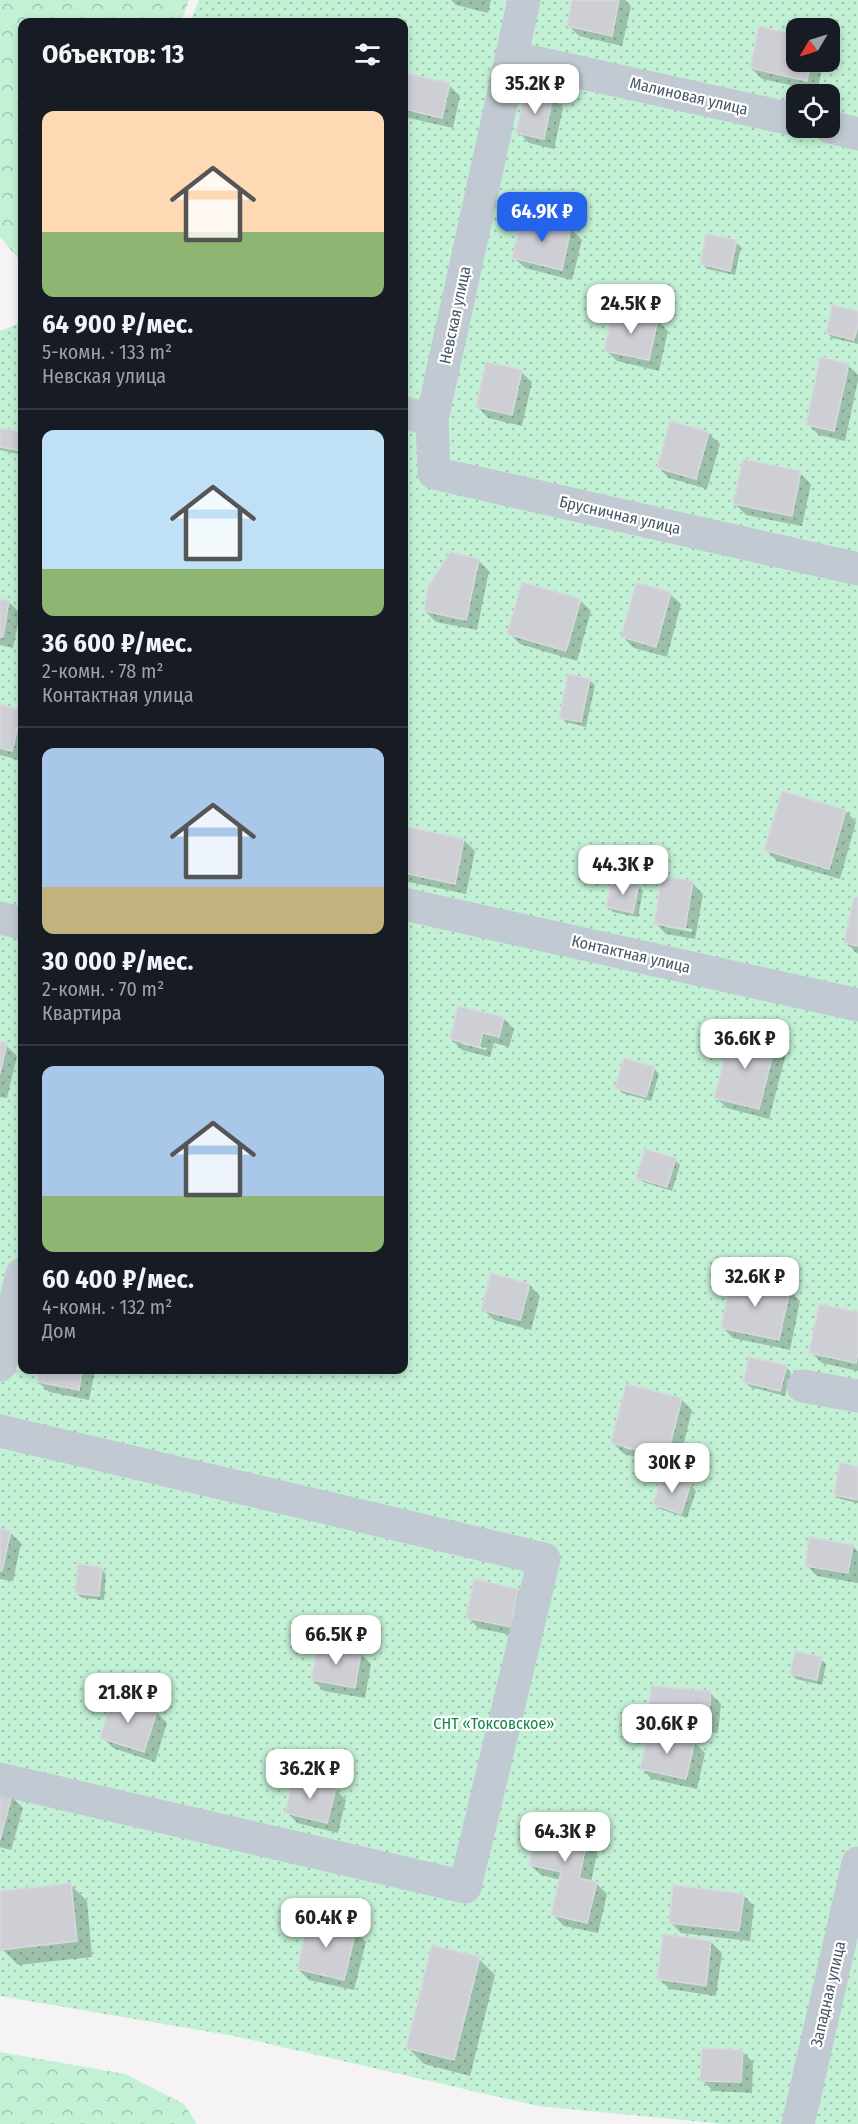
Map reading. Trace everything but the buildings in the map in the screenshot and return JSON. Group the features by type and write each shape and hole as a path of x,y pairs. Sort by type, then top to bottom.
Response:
{"street":[{"name":"Невская улица","path":"418,416 524,0"},
{"name":"Малиновая улица","path":"511,57 786,118"},
{"path":"840,130 858,134"},
{"name":"Брусничная улица","path":"418,416 434,473 858,569"},
{"name":"Контактная улица","path":"408,905 858,1005"},
{"path":"0,918 18,922"},
{"path":"0,1365 18,1291"},
{"path":"803,1386 858,1396"},
{"path":"0,1431 544,1559 465,1887 0,1779"},
{"name":"Западная улица","path":"798,2124 858,1863"}],"green space":[{"path":"0,0 189,0 182,18 18,18 18,258 0,237"},
{"name":"СНТ «Токсовское»","path":"199,0 858,0 858,2124 724,2124 538,2106 234,2036 0,1996 0,331 18,324 18,1374 408,1374 408,18 192,18"},
{"path":"0,2052 125,2074 184,2104 197,2124 0,2124"}]}
